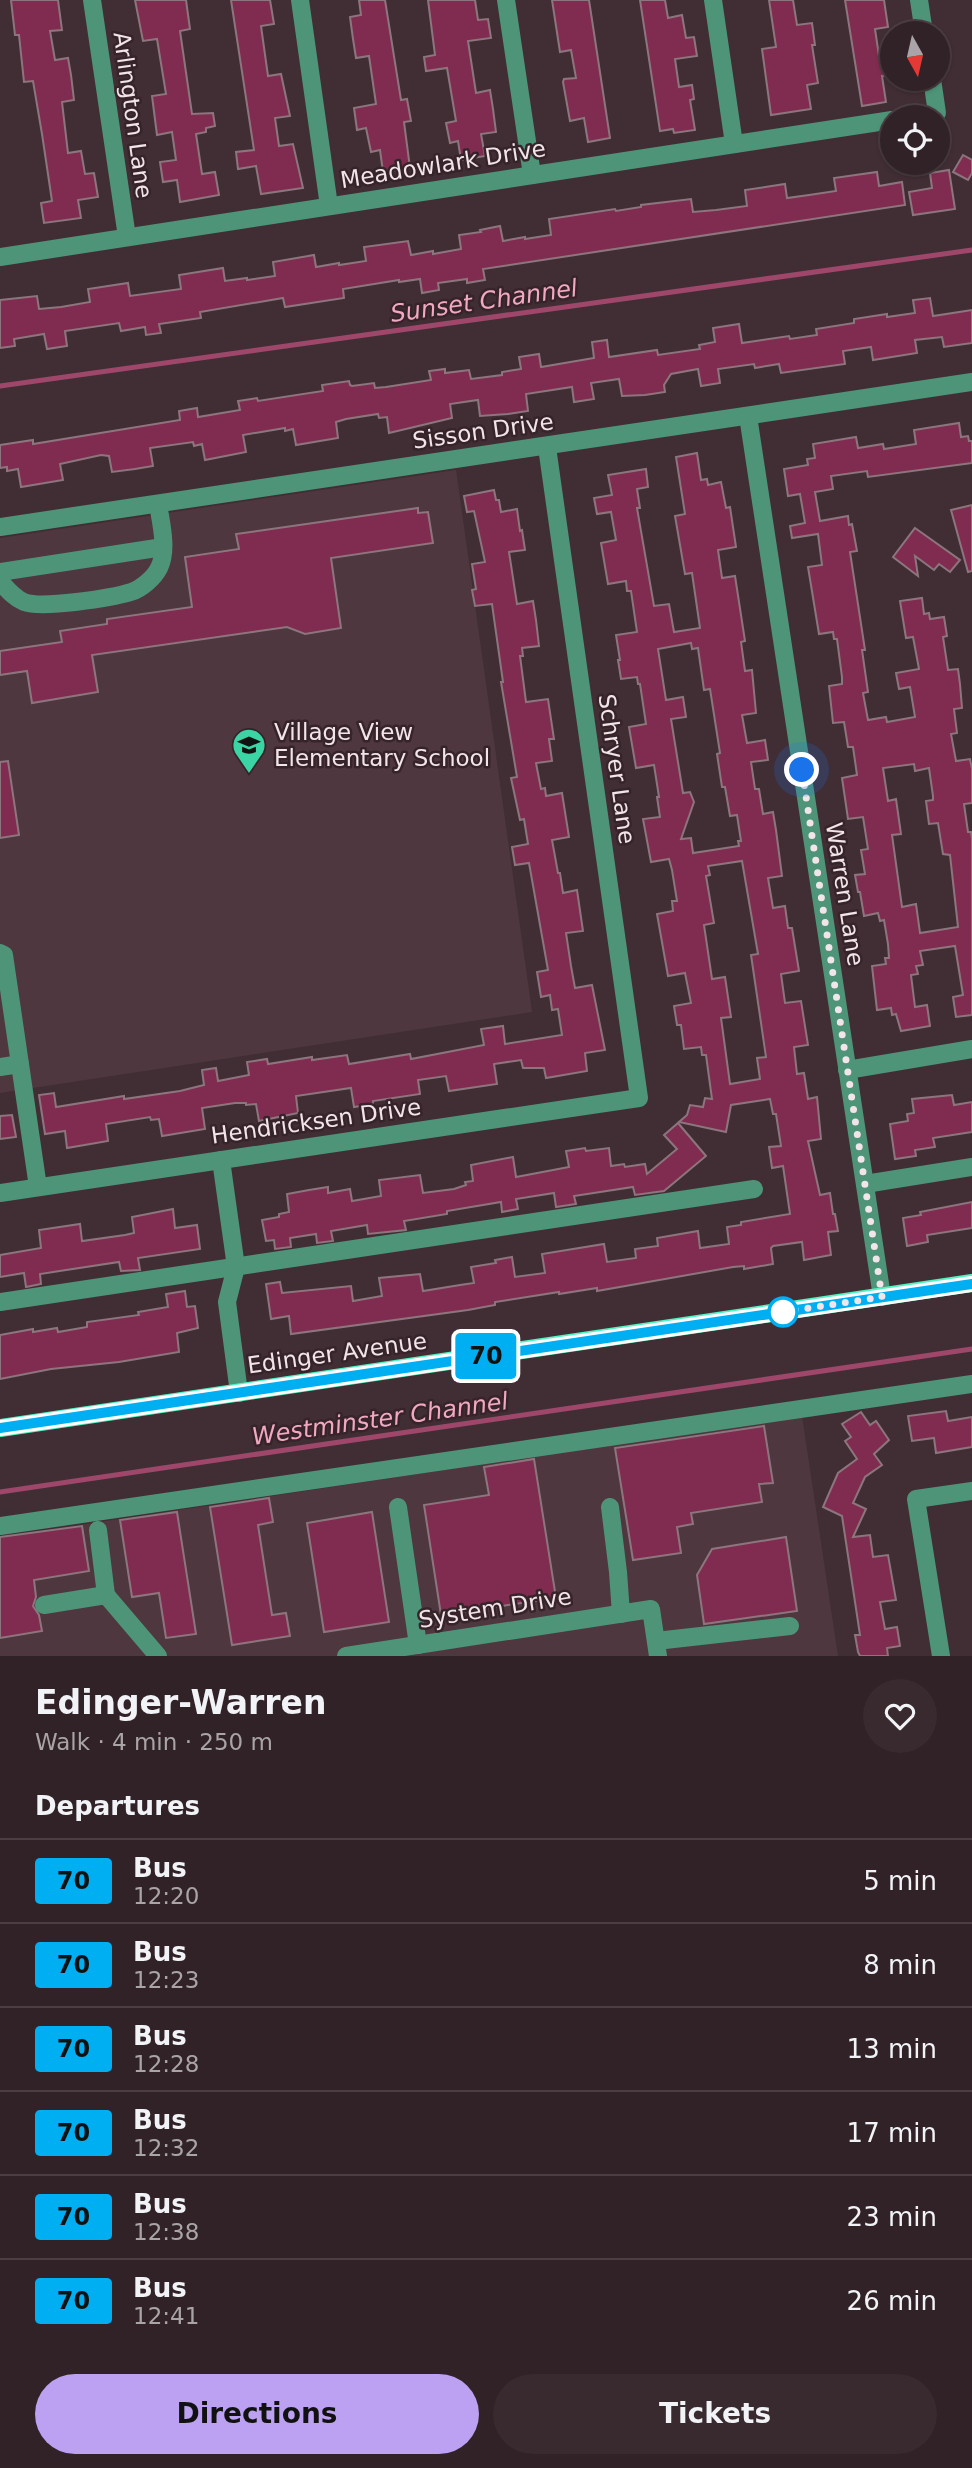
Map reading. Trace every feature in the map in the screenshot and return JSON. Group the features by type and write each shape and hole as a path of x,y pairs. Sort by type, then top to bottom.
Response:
{"main road":[{"name":"Edinger Avenue","path":"0,1428 972,1283"}],"street":[{"name":"Arlington Lane","path":"92,0 127,237"},
{"path":"300,0 329,206"},
{"path":"506,0 532,175"},
{"path":"713,0 734,144"},
{"path":"919,0 922,21"},
{"name":"Meadowlark Drive","path":"0,257 880,122"},
{"name":"Sisson Drive","path":"0,527 972,382"},
{"name":"Warren Lane","path":"748,416 882,1297"},
{"name":"Schryer Lane","path":"547,447 639,1098"},
{"path":"0,581 13,595 26,603 46,606 133,592 147,582 159,568 163,547 159,504"},
{"path":"0,572 163,547"},
{"path":"0,953 4,955 38,1187"},
{"path":"847,1070 972,1049"},
{"path":"0,1067 20,1064"},
{"name":"Hendricksen Drive","path":"0,1193 639,1098"},
{"path":"221,1160 236,1267 227,1302 239,1393"},
{"path":"864,1184 972,1167"},
{"path":"0,1302 754,1189"},
{"path":"0,1527 972,1384"},
{"path":"941,1656 916,1499 972,1491"},
{"path":"398,1507 418,1645"},
{"path":"610,1507 621,1614"},
{"path":"98,1530 106,1595 158,1656"},
{"path":"44,1605 106,1595"},
{"name":"System Drive","path":"346,1656 651,1609 657,1649"},
{"path":"657,1649 790,1626"}],"shaded area":[{"name":"Village View Elementary School","path":"456,470 532,1012 0,1093 0,538"},
{"path":"802,1416 838,1656 0,1656 0,1537"}],"building":[{"path":"11,0 58,0 62,30 50,31 55,60 68,58 71,75 74,100 62,102 68,153 81,151 85,174 94,173 98,197 78,200 81,218 44,223 41,203 52,201 33,81 24,82 19,35 15,35"},
{"path":"135,0 186,0 190,29 180,31 192,114 213,113 215,126 196,134 202,174 215,172 219,195 180,202 177,180 163,182 160,162 176,160 172,132 157,135 152,96 166,94 157,39 143,41"},
{"path":"231,0 270,0 274,24 261,26 268,76 281,74 290,116 275,118 279,146 293,144 303,188 261,194 256,166 238,169 236,152 254,150"},
{"path":"359,0 385,0 401,100 407,99 411,121 404,122 410,168 383,172 380,150 371,152 366,128 357,130 354,108 376,104 369,56 356,58 350,17 361,15"},
{"path":"428,0 475,0 478,20 488,19 491,38 468,41 476,93 490,90 493,109 496,132 481,134 485,156 461,160 458,141 450,143 446,123 456,121 447,68 426,71 424,57 435,55"},
{"path":"552,0 589,0 610,138 588,142 584,118 570,121 563,82 564,79 576,78 571,50 560,52"},
{"path":"640,0 665,0 668,18 682,15 686,38 694,37 697,56 675,59 679,87 692,85 694,99 690,100 695,130 674,133 673,129 660,131"},
{"path":"769,0 793,0 797,25 812,23 815,45 812,45 818,83 807,85 811,109 771,115 762,49 776,47"},
{"path":"845,0 884,0 887,21 880,21 880,28 875,29 880,56 880,91 884,91 886,102 862,106"},
{"path":"963,155 972,160 972,173 968,180 953,172"},
{"path":"877,172 879,186 902,182 905,205 483,269 485,280 467,283 467,279 438,283 439,290 422,293 420,279 399,280 343,289 344,298 285,307 283,298 200,312 201,318 159,324 161,333 146,335 145,327 121,331 119,323 65,331 67,346 47,349 44,334 14,339 15,346 0,348 0,300 37,296 39,309 61,307 90,302 88,289 128,283 130,296 181,289 179,275 223,268 225,281 275,276 273,262 314,255 316,267 366,261 364,247 408,241 411,255 433,251 433,254 461,249 459,235 500,226 503,241 525,239 551,235 549,219 691,199 693,212 747,206 745,190 785,184 787,198 809,195 836,191 834,178"},
{"path":"930,175 950,175 955,209 913,215 909,192 932,188"},
{"path":"930,298 933,316 972,310 972,343 944,347 942,337 915,340 917,353 873,360 871,347 843,351 845,364 781,373 779,364 718,369 720,383 701,386 698,369 671,374 664,385 665,392 645,395 622,396 619,379 591,383 594,399 574,402 572,387 526,394 528,411 508,414 480,416 478,400 450,404 452,418 389,433 387,417 379,418 378,414 336,422 338,438 296,445 293,429 285,431 285,428 243,435 246,452 205,460 202,444 194,446 193,442 150,448 153,466 112,472 109,456 101,455 60,464 63,480 21,487 18,469 7,471 7,467 0,468 0,445 33,440 33,444 180,420 179,411 197,408 198,417 240,410 238,401 257,398 258,401 323,391 322,385 349,381 352,386 374,383 375,388 431,380 429,371 445,369 445,373 469,370 471,379 502,375 502,372 521,369 519,357 539,354 541,367 594,358 592,342 607,340 609,357 657,350 658,355 700,349 699,345 715,342 713,328 739,324 742,343 817,335 816,329 854,323 854,319 915,313 913,300"},
{"path":"959,423 961,437 968,436 969,441 972,441 972,463 868,477 867,471 831,476 833,489 815,492 820,521 848,516 849,525 852,524 857,551 850,552 865,650 862,650 868,692 863,693 868,720 886,717 887,722 915,717 910,687 899,689 896,673 919,669 913,637 906,638 900,601 922,598 924,614 929,613 930,619 944,617 947,636 943,637 948,670 958,669 962,708 954,709 957,733 951,734 956,761 970,759 972,769 972,803 964,804 968,832 971,832 972,839 972,1015 956,1017 953,997 963,995 955,946 920,951 923,965 916,966 918,974 911,975 915,1007 927,1005 930,1026 901,1031 896,1014 892,1015 891,1008 877,1010 872,966 886,964 885,958 889,958 888,944 884,920 880,921 878,913 864,916 855,875 865,874 861,850 868,849 863,817 848,819 842,778 857,775 853,747 848,747 844,722 833,723 829,686 842,684 837,639 834,639 833,632 819,634 808,567 822,565 818,534 792,538 790,526 805,523 800,494 788,496 784,469 808,465 807,459 815,458 813,444 856,437 858,448 883,444 884,449 916,444 914,430","holes":["914,764 915,771 929,768 933,796 933,800 926,801 929,824 938,823 943,854 950,855 958,927 920,933 916,904 902,907 892,835 901,834 896,799 888,801 883,768"]},
{"path":"697,453 701,480 707,479 708,485 721,482 726,508 730,507 736,547 718,550 722,578 735,576 745,641 741,642 745,671 752,670 756,713 742,715 747,743 765,740 768,760 751,762 755,789 759,789 763,814 773,812 776,830 782,876 768,878 773,908 785,906 788,928 792,928 799,971 781,974 785,1003 801,1001 808,1045 794,1047 797,1074 804,1073 808,1099 817,1097 821,1139 808,1141 820,1195 830,1193 835,1214 838,1231 828,1232 831,1255 804,1260 802,1242 773,1246 773,1264 744,1269 744,1266 733,1267 597,1291 597,1288 559,1292 495,1302 495,1305 468,1310 291,1334 289,1316 271,1319 266,1284 280,1282 282,1293 351,1286 353,1301 382,1296 379,1278 420,1274 423,1291 474,1283 471,1267 512,1257 515,1277 545,1273 542,1254 604,1244 607,1262 636,1258 635,1249 658,1246 657,1238 698,1231 700,1248 729,1244 727,1227 790,1214 783,1166 772,1168 769,1147 781,1146 776,1114 773,1114 770,1099 731,1105 726,1132 679,1122 687,1115 690,1105 703,1107 705,1098 712,1099 706,1055 702,1055 701,1047 684,1049 681,1025 677,1025 674,1006 691,1003 685,973 668,976 657,914 673,911 672,901 677,901 672,870 669,859 651,862 643,819 660,817 654,765 636,768 629,727 646,724 640,684 637,677 621,679 618,660 616,635 637,632 631,591 627,591 626,581 608,584 601,543 616,540 611,512 597,514 594,498 612,495 608,475 646,469 648,487 637,489 640,508 637,508 654,606 669,604 674,632 700,628 692,573 685,574 675,516 685,514 676,457","holes":["691,643 692,649 698,648 704,690 710,689 720,753 717,754 722,787 725,787 730,816 737,815 741,841 738,841 739,846 693,853 691,838 681,839 694,802 690,792 683,793 671,719 686,717 683,697 666,700 658,649","742,861 758,954 751,955 766,1057 757,1058 760,1079 730,1084 721,1018 731,1017 725,977 712,979 704,925 714,923 706,876 710,875 708,866"]},
{"path":"494,490 501,512 517,509 520,531 522,530 525,550 509,552 517,604 533,601 539,646 522,648 523,656 520,656 526,702 548,699 554,739 549,739 552,761 536,763 541,789 545,788 546,796 562,793 569,837 552,840 563,893 577,890 583,931 566,933 571,966 575,988 592,985 605,1050 585,1053 587,1071 546,1078 544,1068 523,1068 521,1060 494,1064 497,1084 449,1091 446,1076 418,1080 420,1094 373,1101 373,1104 354,1107 351,1088 296,1096 298,1113 259,1121 256,1104 235,1103 202,1108 205,1129 162,1136 159,1119 151,1120 150,1117 106,1124 108,1141 67,1148 65,1131 45,1134 39,1095 54,1093 56,1107 124,1096 124,1099 180,1091 204,1085 202,1070 216,1068 218,1081 249,1075 247,1062 267,1059 268,1064 347,1055 349,1064 410,1054 411,1059 484,1045 481,1029 503,1026 505,1044 562,1035 558,1009 552,1010 550,995 541,997 537,972 548,970 529,863 515,865 512,847 528,844 524,819 520,820 511,778 517,777 501,682 492,604 475,606 472,590 476,589 472,564 485,562 474,511 467,512 464,496"},
{"path":"972,505 972,571 968,572 951,510"},
{"path":"418,508 418,513 428,512 433,543 331,558 341,628 305,634 287,627 92,655 98,692 32,703 27,671 0,675 0,651 62,642 60,631 107,624 107,619 192,607 185,557 239,549 236,534"},
{"path":"915,528 960,560 950,572 939,564 934,570 915,556 918,576 893,557"},
{"path":"8,761 19,835 0,838 0,762"},
{"path":"952,1095 954,1105 972,1102 972,1132 933,1138 935,1147 915,1150 916,1156 895,1159 890,1124 908,1121 907,1114 914,1113 912,1099"},
{"path":"12,1115 16,1137 0,1139 0,1116"},
{"path":"678,1123 706,1156 664,1191 635,1195 633,1187 574,1196 576,1204 556,1207 554,1193 516,1199 518,1209 502,1212 501,1202 404,1221 406,1230 368,1234 367,1225 331,1231 333,1241 317,1243 316,1234 290,1238 291,1247 275,1249 274,1240 266,1241 262,1220 289,1212 287,1194 309,1190 328,1187 328,1193 350,1189 352,1201 381,1196 379,1180 420,1175 423,1193 454,1189 466,1185 465,1182 473,1181 471,1165 513,1157 516,1177 569,1167 566,1151 585,1148 586,1151 609,1148 611,1166 645,1164 647,1174 677,1149 664,1135"},
{"path":"972,1202 972,1228 927,1235 928,1242 907,1246 903,1218"},
{"path":"173,1209 175,1228 197,1225 200,1249 138,1258 140,1270 121,1271 119,1262 40,1274 41,1284 26,1287 24,1273 0,1277 0,1255 41,1248 39,1230 80,1224 82,1241 125,1235 134,1233 132,1217"},
{"path":"185,1291 187,1307 195,1306 198,1328 177,1333 179,1352 51,1369 0,1379 0,1335 33,1329 33,1332 57,1328 58,1332 87,1327 87,1322 139,1315 138,1312 168,1307 166,1294"},
{"path":"946,1411 948,1421 972,1417 972,1447 936,1453 934,1438 912,1441 908,1416"},
{"path":"861,1412 870,1425 876,1421 889,1440 874,1454 882,1465 865,1477 853,1503 866,1509 853,1537 870,1535 873,1557 888,1555 896,1600 880,1602 885,1629 897,1627 900,1646 887,1648 888,1656 860,1656 858,1652 855,1635 860,1635 842,1516 823,1507 838,1473 857,1459 845,1441 851,1437 842,1424"},
{"path":"764,1426 773,1483 759,1484 762,1502 691,1513 693,1524 677,1527 681,1553 633,1560 615,1448"},
{"path":"534,1459 556,1598 441,1615 424,1505 489,1495 484,1467"},
{"path":"269,1498 273,1522 258,1525 272,1615 286,1613 290,1636 232,1645 210,1507"},
{"path":"177,1512 196,1634 166,1638 159,1593 132,1597 120,1520"},
{"path":"372,1512 389,1622 324,1632 307,1523"},
{"path":"82,1526 89,1571 34,1580 36,1597 33,1606 39,1615 42,1631 0,1638 0,1537"},
{"path":"786,1537 797,1611 704,1624 697,1575 712,1549"}],"waterway":[{"name":"Sunset Channel","path":"0,386 972,250"},
{"name":"Westminster Channel","path":"0,1492 972,1349"}],"bus line":[{"name":"70","path":"0,1428 972,1284"}],"place":[{"name":"Village View Elementary School","path":"249,775"}],"route":[{"path":"783,1312 882,1297 802,770"}]}
